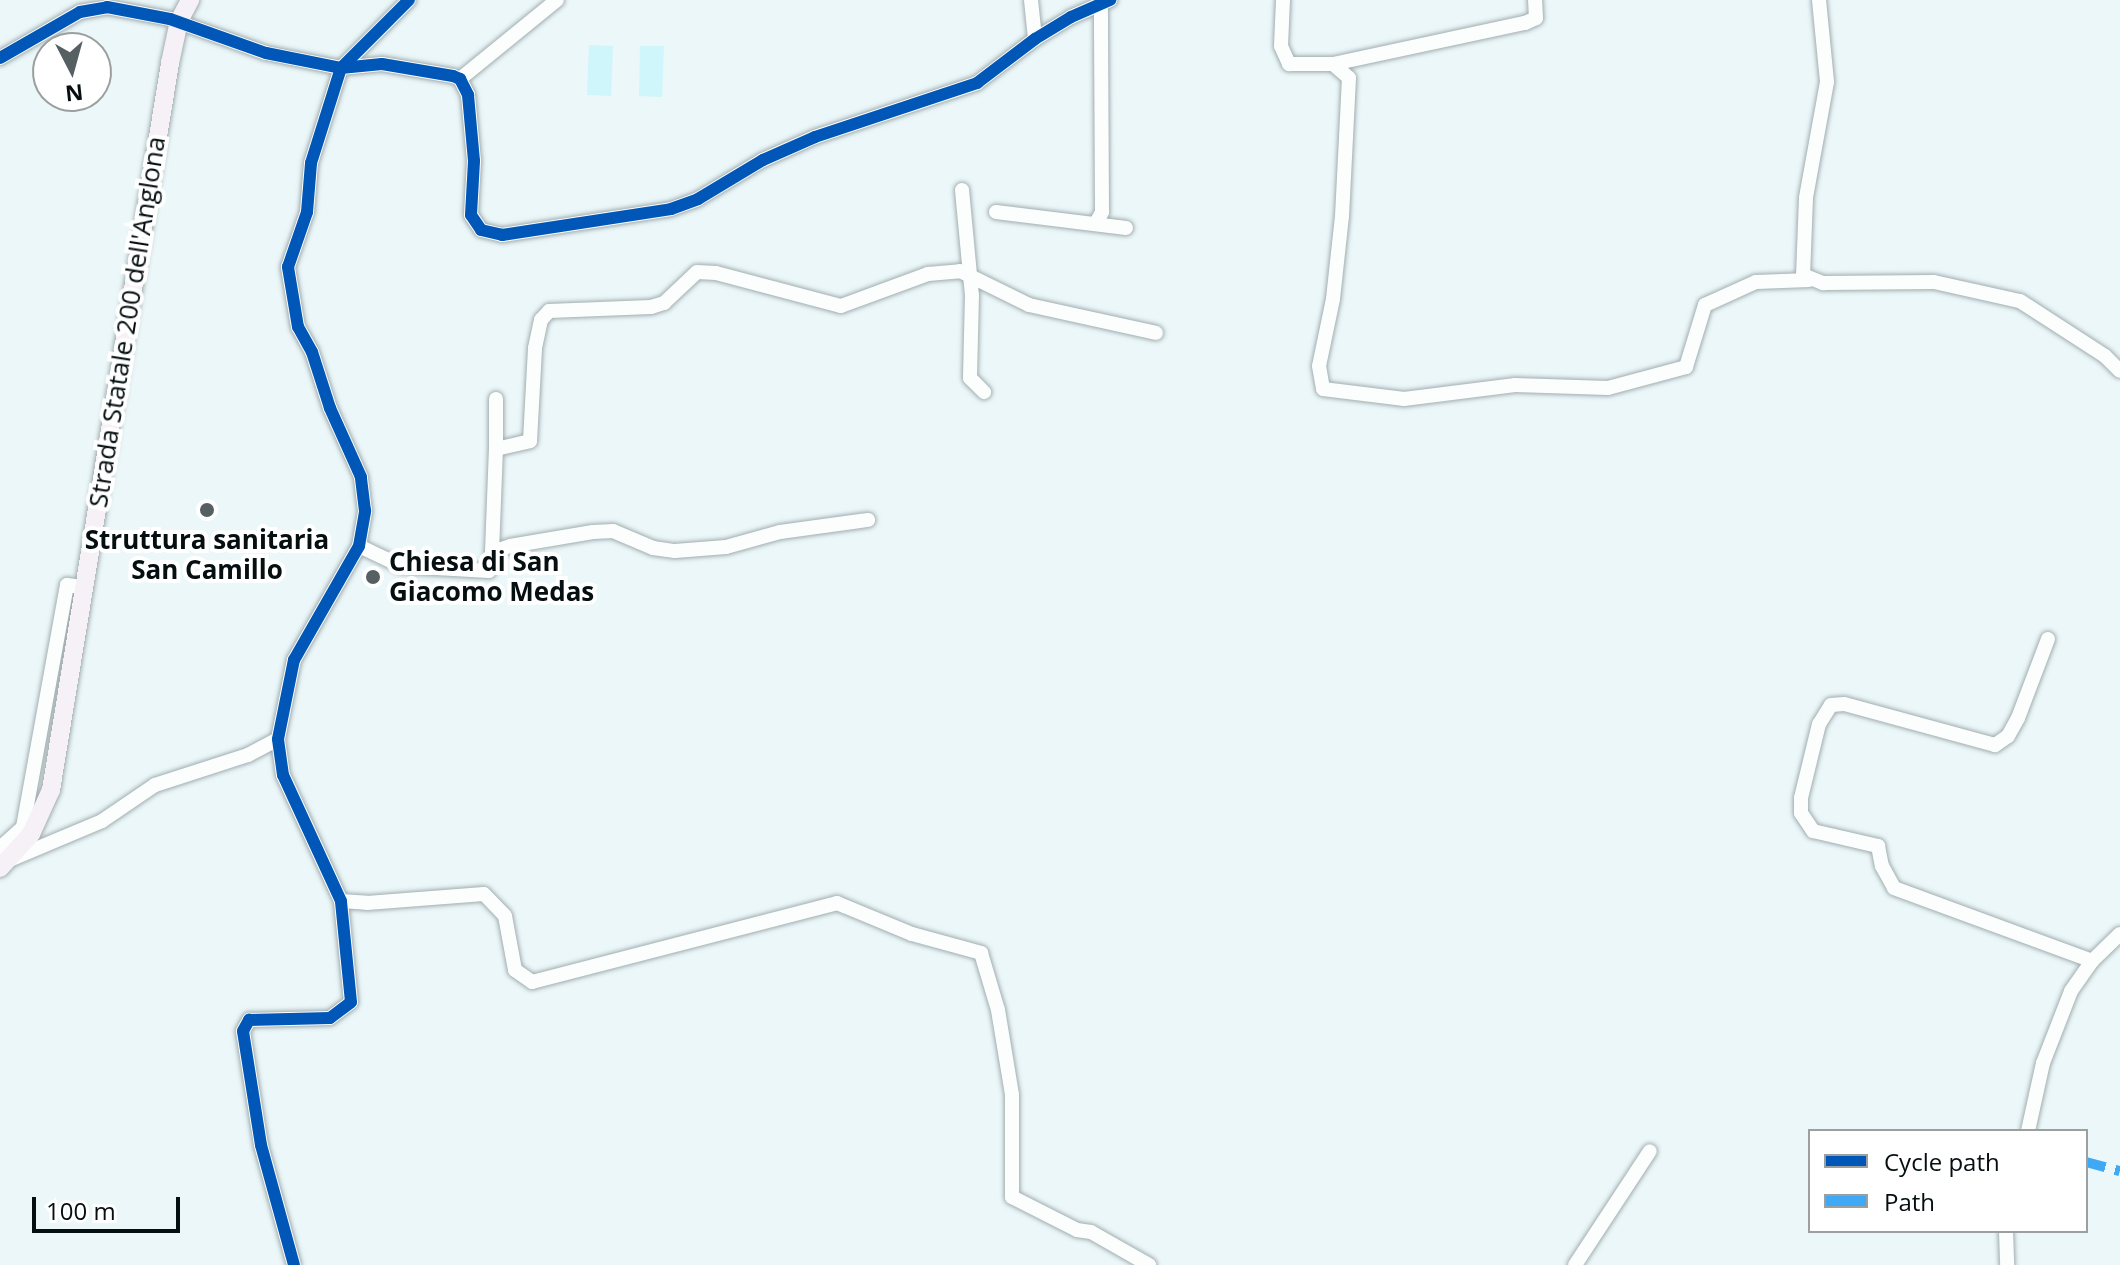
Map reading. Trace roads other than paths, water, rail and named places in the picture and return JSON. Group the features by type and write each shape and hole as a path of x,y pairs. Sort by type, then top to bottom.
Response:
{"main road":[{"name":"Strada Statale 200 dell'Anglona","path":"2,859 31,834 51,790 173,47 179,21 189,0"}],"street":[{"path":"147,13 170,11 189,0"},
{"path":"294,1265 261,1145 243,1031 249,1020 330,1018 351,1002 341,901 283,775 278,739 294,660 359,546 365,511 361,477 330,408 312,352 298,327 288,267 307,212 311,163 341,68 409,0"},
{"path":"460,79 557,0"},
{"path":"1031,0 1035,39"},
{"path":"1283,0 1281,46 1289,64 1333,64 1525,23 1536,18 1535,0"},
{"path":"1809,280 1803,275 1806,198 1827,82 1819,0"},
{"path":"460,79 468,95 474,161 471,215 481,230 502,235 671,209 698,199 763,160 815,137 977,83 1035,39 1106,2 1102,212 1096,223"},
{"path":"0,58 80,12 107,7 179,21 266,53 341,68 382,64 460,79"},
{"path":"147,13 170,28 173,47"},
{"path":"1333,64 1349,78 1342,216 1333,299 1319,366 1323,389 1404,399 1515,385 1608,388 1686,367 1705,305 1756,282 1809,280 1823,283 1934,282 2020,301 2105,356 2120,371"},
{"path":"962,190 970,275 970,378 984,392"},
{"path":"996,212 1126,228"},
{"path":"496,449 530,441 535,348 541,320 549,311 651,307 664,303 697,272 716,273 841,306 928,274 960,271 1029,305 1156,333"},
{"path":"359,546 401,566 489,571 496,399"},
{"path":"492,552 510,546 603,531 675,551 726,547 780,532 868,520"},
{"path":"2048,639 2018,718 2008,736 1995,745 1844,704 1831,705 1819,724 1801,798 1801,813 1813,831 1878,846 1882,866 1894,888 2092,961"},
{"path":"2,859 102,821 155,785 248,755 278,739"},
{"path":"341,901 367,903 484,894 505,916 515,970 532,982 837,903 912,934 981,953 998,1010 1012,1095 1012,1197 1077,1230 1091,1232 1149,1265"},
{"path":"2028,1129 2043,1063 2071,991 2092,961 2120,934"},
{"path":"1575,1265 1650,1151"},
{"path":"2006,1233 2007,1265"}],"place":[{"name":"Struttura sanitaria San Camillo","path":"207,510"},
{"name":"Chiesa di San Giacomo Medas","path":"373,577"}]}
